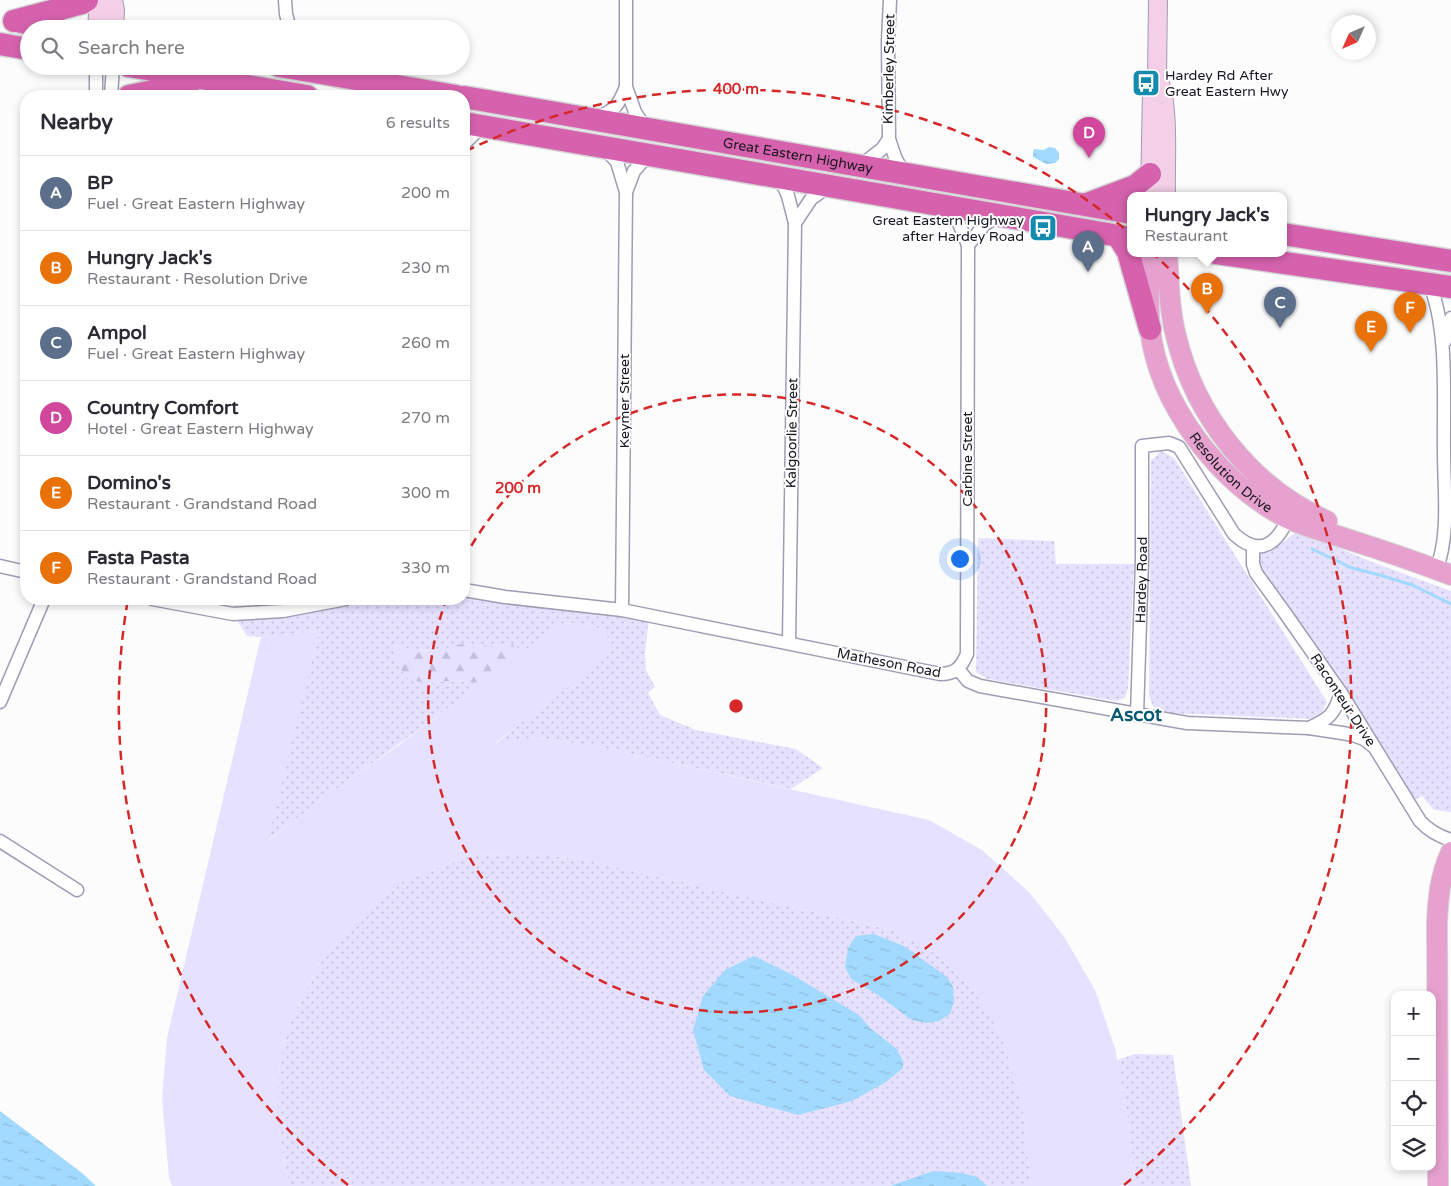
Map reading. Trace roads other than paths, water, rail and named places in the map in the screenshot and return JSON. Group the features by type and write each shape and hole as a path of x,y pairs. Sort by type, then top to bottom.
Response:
{"highway":[{"path":"7,20 82,3 87,0"},
{"path":"7,20 20,22"},
{"path":"0,44 20,47"},
{"path":"181,75 257,90"},
{"path":"344,75 424,90"},
{"path":"158,90 182,85 198,78"},
{"name":"Great Eastern Highway","path":"470,99 1127,212"},
{"name":"Great Eastern Highway","path":"473,125 1124,237"},
{"path":"1086,204 1135,186 1150,185"},
{"path":"1287,235 1451,261"},
{"path":"1129,257 1150,329"},
{"path":"1244,257 1451,287"}],"main road":[{"path":"98,20 99,0"},
{"path":"113,0 114,20"},
{"path":"1150,185 1152,89 1157,76 1158,0"},
{"path":"1157,76 1162,87 1164,103 1166,192"},
{"name":"Resolution Drive","path":"1150,257 1150,329 1156,361 1178,410 1200,443 1216,462 1236,482 1264,504 1345,529 1444,568"},
{"name":"Resolution Drive","path":"1167,257 1170,301 1176,338 1203,405 1224,438 1237,454 1291,511"},
{"path":"1438,1186 1437,914 1441,879 1451,852"},
{"path":"1451,912 1449,1010 1451,1083"}],"street":[{"path":"285,0 288,20"},
{"path":"626,0 626,87 635,112 646,129"},
{"name":"Kimberley Street","path":"890,0 888,41 889,139 895,157 904,174"},
{"path":"284,20 286,14"},
{"path":"96,75 96,90"},
{"path":"111,90 112,75"},
{"path":"594,120 619,105 626,87"},
{"name":"Kimberley Street","path":"859,166 882,148 889,139"},
{"name":"Keymer Street","path":"604,147 617,162 626,192 622,610"},
{"name":"Keymer Street","path":"626,192 634,171 648,155"},
{"name":"Kalgoorlie Street","path":"780,178 788,196 795,223 789,643"},
{"path":"795,223 811,199 829,186"},
{"name":"Carbine Street","path":"952,207 968,246 967,654 964,662 958,669"},
{"path":"968,246 973,237 985,224 1000,215"},
{"path":"1429,283 1435,296 1443,348 1444,568"},
{"path":"1443,348 1451,318"},
{"name":"Hardey Road","path":"1137,715 1142,560 1142,446 1169,443 1179,447 1234,534 1242,542 1253,546"},
{"path":"1253,546 1268,545 1281,533 1291,511"},
{"name":"Raconteur Drive","path":"1253,546 1253,564 1256,573 1341,693 1420,820 1426,828 1439,837 1451,840"},
{"path":"0,566 20,571"},
{"name":"Matheson Road","path":"470,591 505,597 622,610 940,674 950,674 958,669 968,681 980,686 1137,715 1187,723 1309,728 1353,735 1374,747"},
{"path":"0,702 41,605"},
{"path":"185,605 234,614 283,605"},
{"path":"1309,728 1331,716 1337,706 1341,693"},
{"path":"0,840 77,890"}],"water":[{"path":"1049,147 1055,148 1059,153 1059,159 1055,163 1046,164 1033,157 1034,149 1044,150"},
{"path":"874,934 904,946 947,977 953,987 954,1001 950,1014 939,1021 927,1023 912,1020 878,995 851,979 845,967 848,948 856,936"},
{"path":"754,956 791,974 859,1015 870,1028 897,1049 903,1061 903,1068 886,1082 852,1101 798,1115 730,1096 704,1070 693,1030 703,996 725,970"},
{"path":"0,1111 82,1173 96,1186 0,1186"},
{"path":"933,1171 962,1173 977,1177 987,1186 890,1186"}],"waterway":[{"path":"1312,549 1352,568 1412,585 1451,604"}],"place":[{"name":"Hardey Rd After Great Eastern Hwy","path":"1146,83"},
{"name":"Country Comfort","path":"1089,158"},
{"name":"Great Eastern Highway after Hardey Road","path":"1043,228"},
{"name":"BP","path":"1088,272"},
{"name":"Hungry Jack's","path":"1207,314"},
{"name":"Ampol","path":"1280,328"},
{"name":"Fasta Pasta","path":"1410,333"},
{"name":"Domino's","path":"1371,352"}],"district":[{"name":"Ascot","path":"1136,715"}]}
